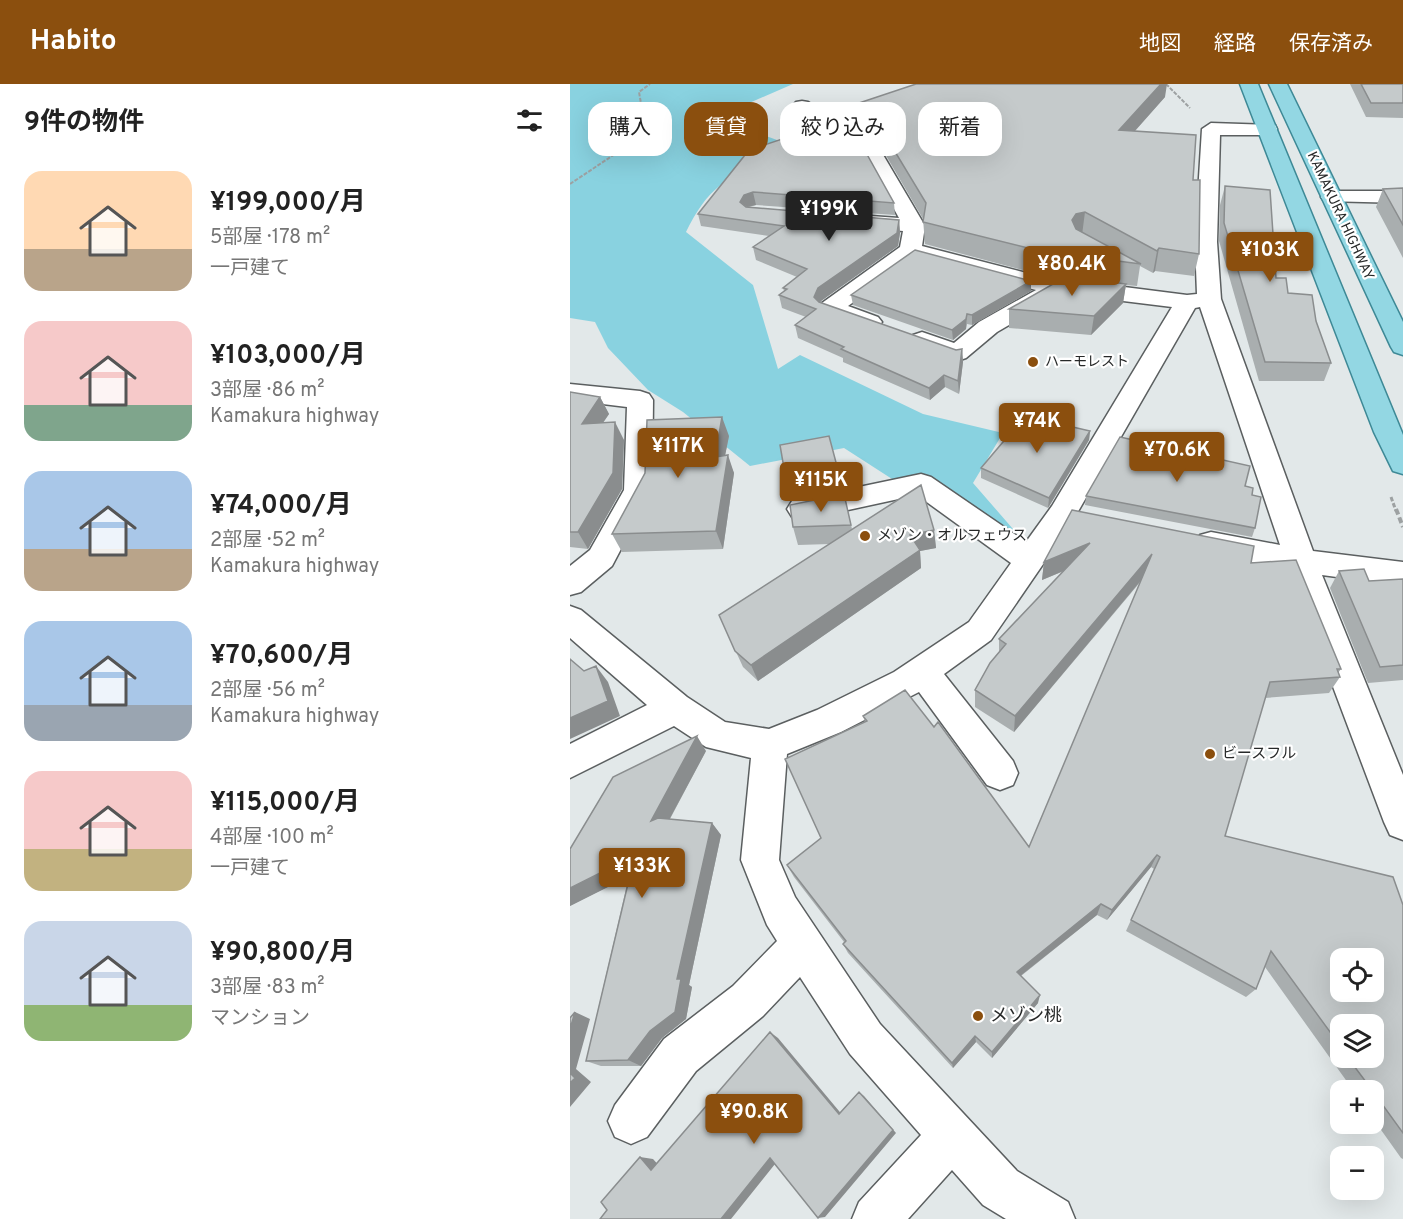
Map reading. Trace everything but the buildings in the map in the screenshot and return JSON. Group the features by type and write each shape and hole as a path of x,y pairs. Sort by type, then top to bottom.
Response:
{"main road":[{"name":"KAMAKURA HIGHWAY","path":"1249,84 1388,432 1403,464"},
{"name":"KAMAKURA HIGHWAY","path":"1278,84 1403,347"}],"street":[{"path":"570,619 675,708 718,736 770,745 829,721 906,682 980,631 1062,514 1198,300 1206,242 1211,129 1268,129"},
{"path":"874,156 914,226 911,250 830,308 957,353 988,327 1059,286"},
{"path":"1331,197 1403,197"},
{"path":"835,219 914,226"},
{"path":"911,250 1059,286 1198,300"},
{"path":"1135,273 1198,300 1403,822"},
{"path":"570,392 640,400 638,490 600,558 570,583"},
{"path":"791,511 921,484 997,535 1028,560"},
{"path":"1062,514 1096,521"},
{"path":"1187,538 1301,561 1403,574"},
{"path":"922,670 1000,773"},
{"path":"570,762 675,708"},
{"path":"770,745 760,860 782,911 865,1039 1000,1188 1052,1219"},
{"path":"631,1121 680,1054 748,1001 803,944"},
{"path":"876,1219 952,1135"}],"path":[{"path":"570,184 615,154 643,115 639,92 650,84"}],"shaded area":[{"path":"570,84 793,84 752,102 684,102 684,156 768,156 768,137 780,143 780,156 782,156 741,173 716,189 696,214 686,232 753,285 778,369 800,355 923,414 1003,433 973,483 1013,529 996,546 844,448 750,466 683,412 648,390 608,348 595,322 570,318"}],"place":[{"name":"ハーモレスト","path":"1033,362"},
{"name":"メゾン・オルフェウス","path":"865,536"},
{"name":"ビースフル","path":"1210,754"},
{"name":"メゾン桃","path":"978,1016"}]}
